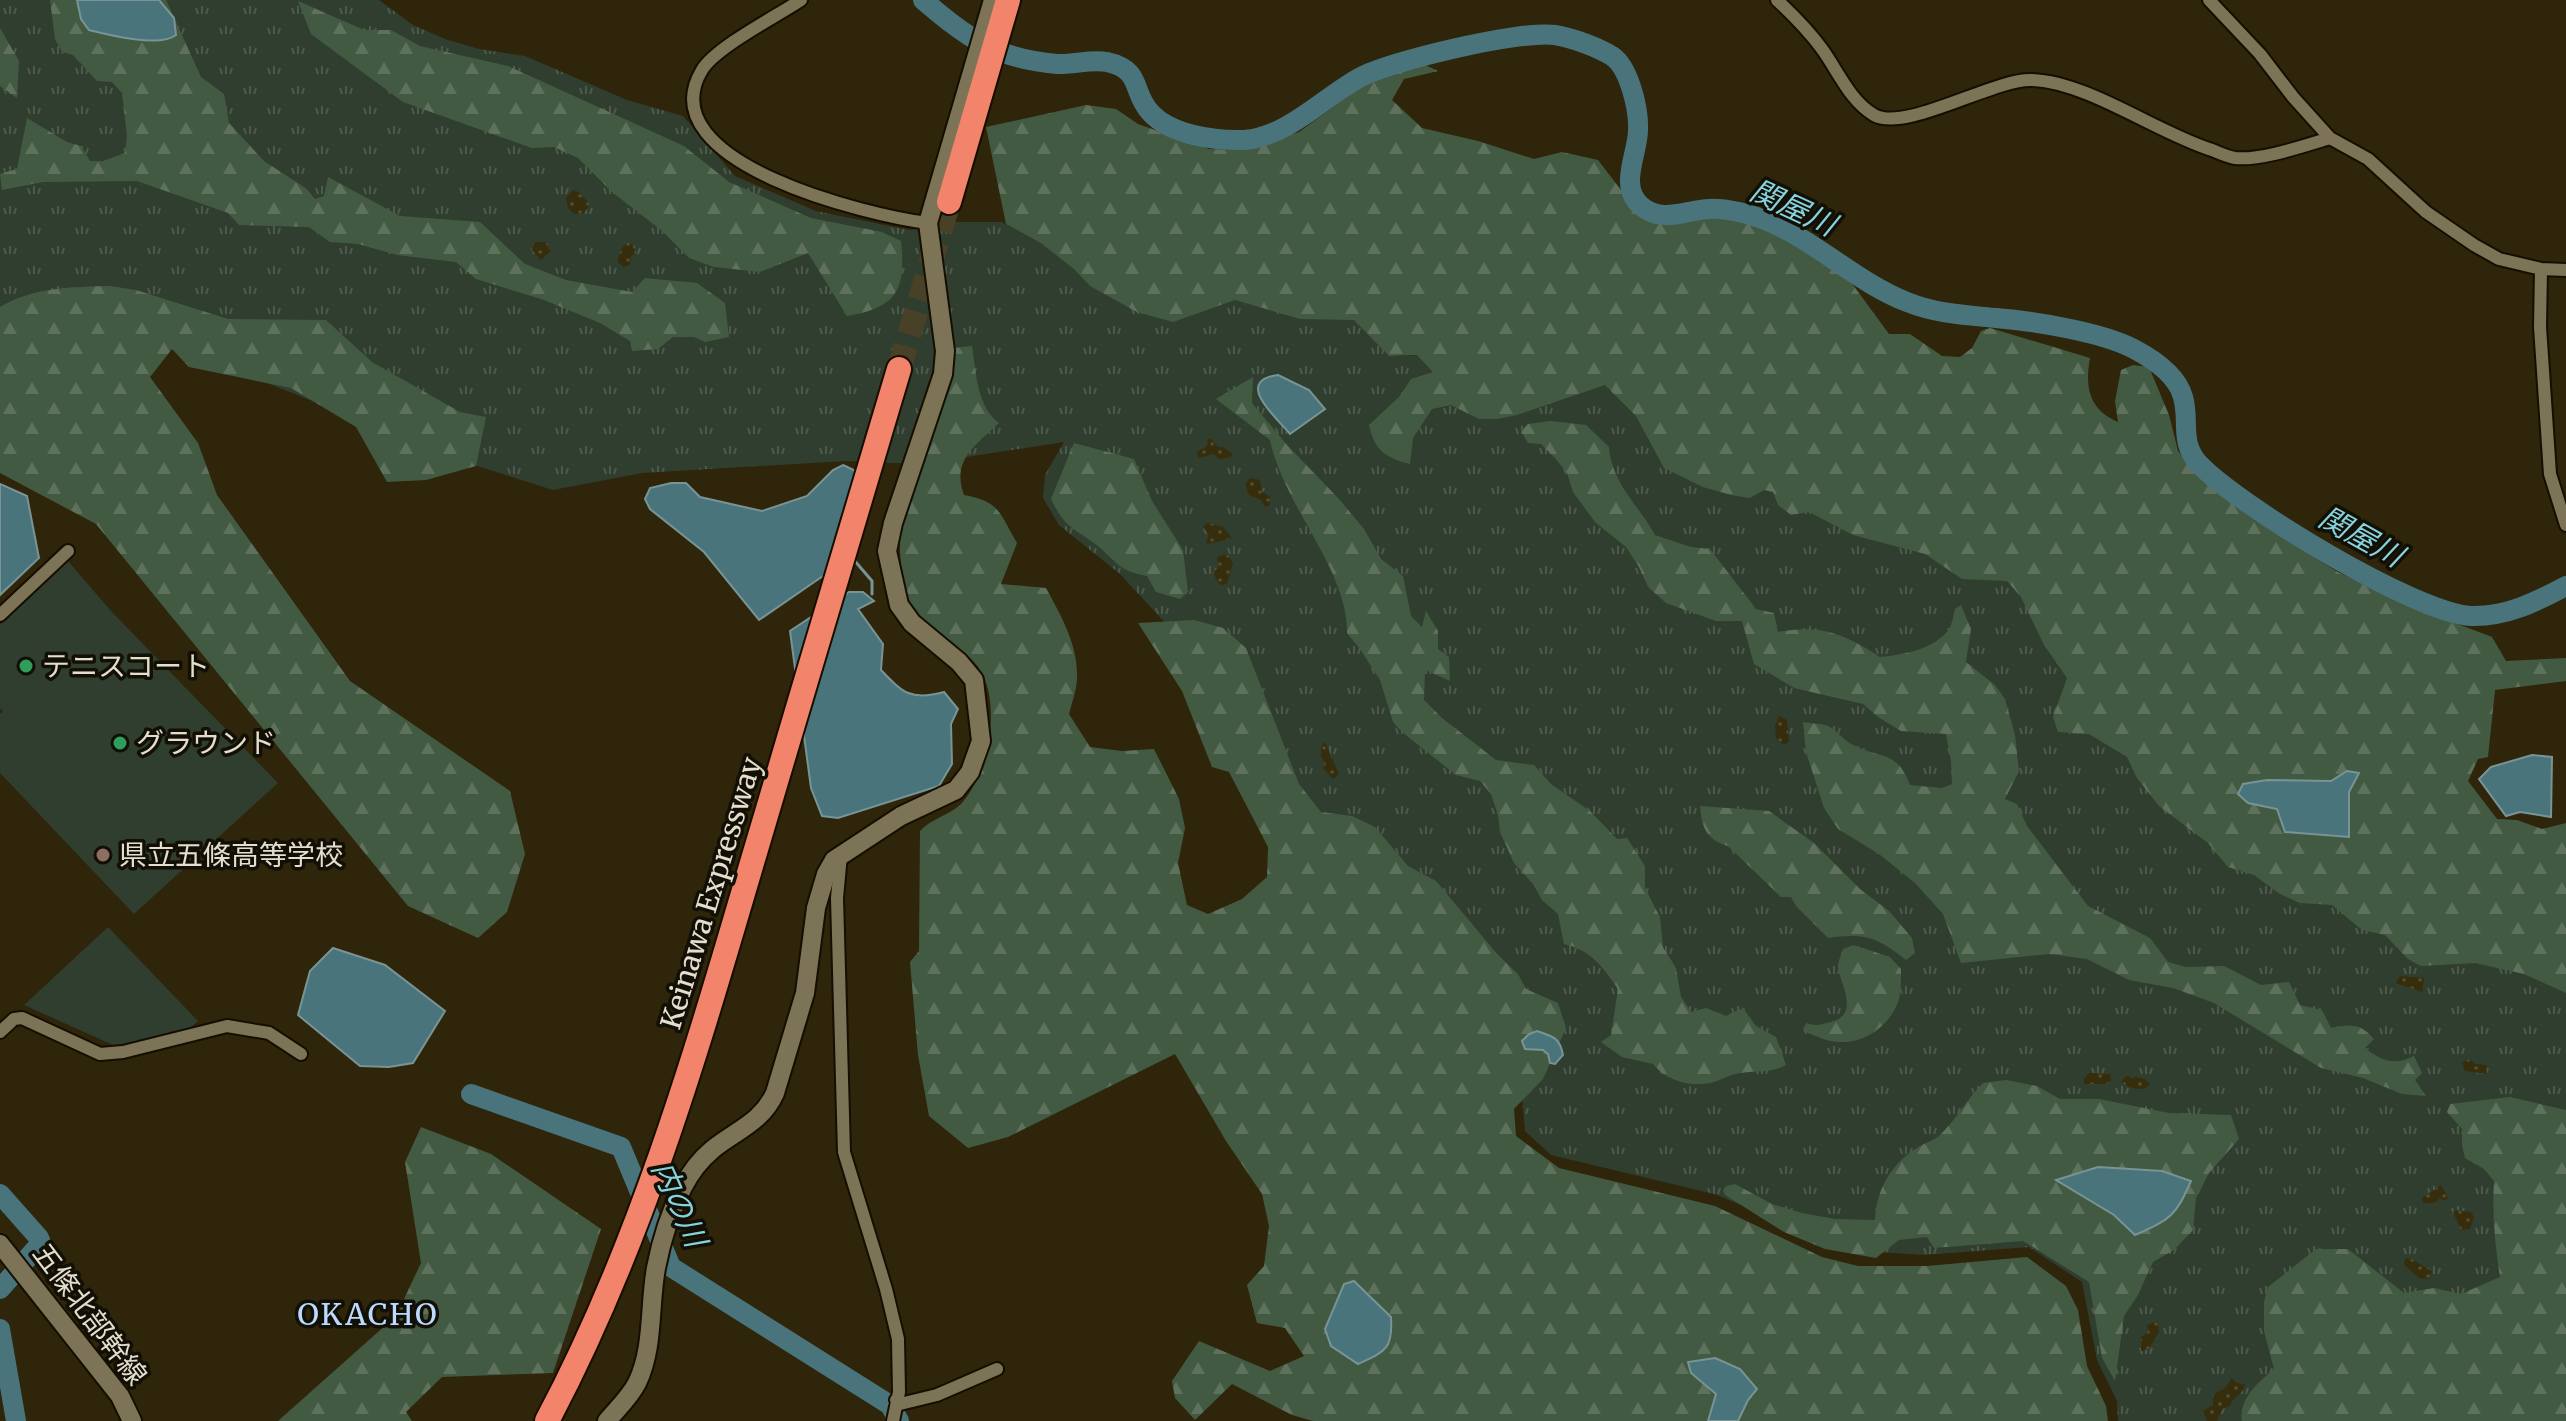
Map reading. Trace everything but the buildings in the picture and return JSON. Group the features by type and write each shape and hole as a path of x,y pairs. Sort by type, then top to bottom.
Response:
{"highway":[{"path":"941,202 958,165 1008,0"},
{"name":"Keinawa Expressway","path":"547,1421 610,1289 679,1102 899,369"}],"street":[{"path":"801,0 715,56 703,68 695,85 700,127 741,163 813,196 874,215 928,223"},
{"path":"607,1421 637,1384 643,1368 656,1266 679,1196 693,1171 714,1148 760,1117 775,1093 800,1014 816,908 826,874 834,860 901,816 956,790 970,772 981,741 974,680 959,662 912,623 899,605 887,551 893,523 943,374 945,351 928,223 941,202 993,0"},
{"path":"1777,0 1821,47 1857,101 1874,115 1885,119 1917,114 2028,79 2048,81 2085,93 2195,145 2236,158 2330,138"},
{"path":"2209,0 2260,54 2330,138 2368,159 2426,212 2499,259 2541,269 2566,270"},
{"path":"2541,269 2540,327 2550,474 2566,525"},
{"path":"0,615 68,551"},
{"path":"841,855 837,898 844,1152 898,1339 899,1392 895,1410 903,1421"},
{"path":"826,874 837,898"},
{"path":"0,1032 14,1019 22,1018 100,1054 123,1052 227,1026 269,1033 301,1054"},
{"name":"五條北部幹線","path":"0,1244 120,1396 132,1421"},
{"path":"895,1410 900,1404 937,1395 997,1369"}],"green space":[{"path":"0,0 379,0 413,25 445,39 479,49 525,56 627,100 683,116 735,176 816,211 909,230 954,222 1002,222 1074,262 1235,293 1378,311 1389,356 1436,355 1617,371 2012,570 2566,968 2566,1421 2118,1421 2117,1401 2097,1360 2082,1282 2029,1247 1924,1255 1851,1250 1714,1194 1551,1155 1525,1131 1519,1064 1320,850 1169,627 1120,574 1059,525 1043,498 1045,475 1064,442 921,464 846,461 642,473 553,490 471,464 172,345 0,377"},
{"path":"50,0 166,0 201,77 224,94 229,123 264,161 307,189 315,199 324,196 328,177 400,216 480,222 525,264 566,280 632,292 645,278 697,283 725,303 729,337 705,342 694,337 673,337 658,349 632,351 630,341 600,323 544,300 476,279 456,262 397,255 358,244 330,242 309,227 239,225 228,213 137,181 43,182 2,190 0,174 17,169 27,118 67,142 81,146 90,161 103,161 125,153 127,136 122,93 112,82 97,81 73,55 62,52 55,39"},
{"path":"298,1 364,30 391,30 420,46 508,66 684,146 729,182 811,218 882,232 901,241 902,273 895,294 877,308 847,316 808,253 760,272 714,267 689,258 661,230 612,192 578,158 554,147 532,148 403,102 311,34"},
{"path":"0,28 19,61 17,98 0,86"},
{"path":"1423,64 1438,71 1404,79 1392,100 1422,128 1478,141 1534,159 1562,152 1598,160 1647,218 1669,222 1727,216 1768,231 1802,247 1848,278 1889,334 1910,334 1942,356 1960,357 1972,348 1981,331 1990,328 2090,358 2088,378 2091,396 2100,410 2118,422 2115,401 2121,370 2133,365 2149,367 2169,415 2178,451 2188,464 2287,541 2338,572 2397,601 2492,637 2506,661 2566,658 2566,681 2495,690 2488,757 2478,759 2468,781 2497,819 2517,820 2542,829 2566,823 2566,993 2524,974 2475,963 2421,966 2408,959 2385,935 2362,930 2332,905 2300,903 2280,894 2254,875 2228,867 2208,843 2159,806 2137,778 2127,757 2089,734 2058,732 2053,717 2067,678 2044,645 2021,597 2007,581 1962,579 1925,554 1853,535 1809,512 1791,515 1778,505 1773,492 1764,490 1750,498 1731,495 1703,487 1664,468 1636,416 1605,385 1497,419 1479,419 1451,405 1432,409 1413,438 1410,464 1402,462 1382,452 1374,441 1369,425 1399,397 1411,379 1433,372 1417,355 1389,356 1354,320 1300,319 1235,300 1173,322 1137,312 1090,286 1042,244 1006,224 986,127 1086,105 1116,109 1138,124 1209,149 1242,150 1299,132 1365,84"},
{"path":"110,286 136,290 228,319 326,320 372,362 460,412 486,417 476,466 426,480 387,482 356,427 291,388 189,367 172,349 150,377 198,443 217,495 350,681 510,791 525,854 507,912 478,938 408,906 96,524 0,473 0,307 39,292"},
{"path":"972,346 982,398 999,423 974,446 963,463 961,483 964,495 985,501 998,510 1017,543 1001,584 1046,588 1068,631 1077,665 1069,714 1090,747 1122,751 1154,749 1179,799 1185,828 1178,863 1187,905 1208,914 1242,899 1267,877 1268,847 1229,772 1212,767 1182,691 1138,623 1194,620 1223,628 1246,648 1299,784 1321,812 1352,816 1375,827 1408,866 1436,881 1498,955 1518,974 1526,989 1558,1003 1566,1028 1543,1079 1514,1109 1516,1136 1559,1168 1715,1206 1822,1257 1858,1266 1927,1266 2027,1257 2066,1286 2078,1310 2087,1366 2106,1406 2108,1421 1313,1421 1292,1415 1232,1384 1195,1420 1175,1398 1172,1381 1199,1341 1270,1371 1304,1356 1285,1328 1257,1323 1247,1285 1264,1266 1269,1226 1262,1194 1226,1141 1175,1054 1008,1137 968,1148 929,1116 918,1055 910,962 919,951 920,831 957,808 971,790 986,754 991,712 983,675 973,661 926,622 913,607 905,591 900,535 948,378 953,348"},
{"path":"1253,377 1252,403 1364,529 1381,559 1403,576 1411,616 1422,627 1426,611 1438,631 1438,649 1449,657 1450,681 1425,670 1424,700 1496,760 1534,765 1551,784 1590,811 1617,839 1627,838 1645,866 1645,888 1660,917 1663,947 1676,968 1681,997 1691,1012 1706,1008 1726,1016 1743,1008 1756,1026 1776,1037 1786,1065 1709,1083 1691,1084 1666,1075 1653,1064 1622,1057 1601,1042 1611,1035 1618,989 1589,955 1564,944 1558,914 1542,900 1533,884 1514,863 1500,832 1491,794 1480,781 1456,775 1393,722 1380,680 1347,633 1345,609 1337,585 1288,489 1270,440 1216,399"},
{"path":"1550,421 1586,425 1609,447 1620,483 1655,535 1691,547 1710,549 1756,609 1774,613 1778,632 1820,630 1855,642 1880,657 1897,655 1924,648 1939,639 1950,628 1955,609 1961,605 1971,629 1966,662 1995,685 2005,699 2015,735 2019,771 2005,799 2017,804 2027,826 2088,906 2150,938 2168,962 2186,967 2224,966 2261,985 2289,982 2300,1005 2322,1010 2331,1028 2355,1026 2369,1034 2374,1039 2365,1048 2377,1056 2395,1061 2414,1056 2422,1073 2415,1080 2426,1096 2402,1094 2363,1078 2321,1068 2214,1003 2173,988 2129,980 2087,959 2049,954 1961,963 1943,914 1915,883 1879,854 1838,829 1824,808 1806,752 1803,722 1828,726 1853,745 1894,761 1910,785 1942,788 1952,784 1946,734 1901,731 1863,704 1794,688 1754,664 1742,621 1716,621 1666,603 1648,587 1626,547 1595,522 1573,492 1567,473 1555,458 1541,444 1528,443 1521,431 1528,424"},
{"path":"1074,443 1134,459 1152,501 1183,550 1188,592 1180,599 1156,592 1147,576 1120,566 1061,517 1051,499"},
{"name":"グラウンド","path":"68,561 111,611 278,783 134,914 0,773 0,714 3,711 0,709 0,625"},
{"path":"1700,806 1769,811 1814,843 1860,889 1889,911 1912,938 1915,953 1906,960 1870,938 1828,938 1791,897 1781,897 1728,846 1710,836 1704,826"},
{"path":"108,927 198,1021 189,1029 113,1045 24,1005"},
{"path":"1853,945 1890,957 1901,969 1900,994 1893,1013 1871,1034 1852,1041 1832,1041 1806,1032 1804,1027 1807,1023 1831,1022 1845,1013 1846,999 1838,965 1843,949"},
{"path":"2006,1080 2037,1086 2060,1099 2099,1099 2169,1113 2231,1115 2239,1139 2209,1173 2196,1198 2193,1230 2174,1250 2153,1262 2124,1316 2115,1381 2102,1358 2089,1282 2023,1241 1934,1248 1927,1237 1899,1240 1876,1258 1825,1249 1784,1232 1725,1195 1723,1190 1735,1184 1772,1204 1802,1213 1835,1219 1875,1220 1882,1188 1900,1162 1939,1136 1983,1083"},
{"path":"2510,1097 2566,1110 2566,1421 2242,1421 2246,1398 2274,1369 2264,1331 2264,1302 2268,1287 2316,1249 2348,1249 2404,1293 2434,1288 2461,1294 2500,1277 2494,1229 2494,1181 2484,1169 2465,1158 2462,1129 2447,1112 2450,1104"},
{"path":"421,1127 491,1154 601,1229 553,1373 442,1377 406,1412 412,1421 278,1421 396,1316 421,1263 405,1162"}],"sand":[{"path":"573,190 579,192 590,205 583,214 574,214 568,208 566,198"},
{"path":"536,242 548,242 551,251 541,260 532,250"},
{"path":"630,242 637,253 631,256 630,265 623,267 618,262 618,256"},
{"path":"1210,438 1218,447 1233,454 1231,457 1219,459 1214,454 1199,458 1197,452 1207,446"},
{"path":"1250,478 1260,480 1262,491 1270,497 1270,505 1265,507 1261,500 1249,495 1245,484"},
{"path":"1207,523 1223,527 1232,538 1208,544 1209,535 1203,527"},
{"path":"1227,554 1233,563 1227,583 1222,585 1213,572 1219,567 1217,557"},
{"path":"1779,716 1787,720 1789,742 1784,745 1776,738 1775,726"},
{"path":"1325,742 1338,772 1333,779 1323,768 1325,762 1321,757 1321,747"},
{"path":"2400,976 2424,978 2422,992 2396,983"},
{"path":"2470,1059 2475,1064 2486,1065 2487,1074 2465,1071 2462,1062"},
{"path":"2089,1073 2110,1074 2111,1080 2107,1084 2084,1084"},
{"path":"2126,1076 2145,1079 2150,1084 2139,1089 2132,1088 2121,1082"},
{"path":"2441,1185 2448,1198 2445,1201 2440,1198 2435,1203 2423,1203 2422,1198"},
{"path":"2453,1212 2471,1212 2474,1217 2470,1229 2461,1230"},
{"path":"2410,1258 2432,1272 2429,1279 2419,1278 2404,1265 2405,1259"},
{"path":"2158,1321 2159,1332 2149,1349 2141,1351 2141,1337 2148,1332 2147,1325"},
{"path":"2232,1378 2237,1383 2245,1384 2243,1390 2230,1406 2222,1409 2217,1421 2207,1421 2203,1411 2213,1405 2213,1395 2225,1388"}],"water":[{"path":"77,0 159,0 174,18 176,35 168,39 147,40 89,30 81,19"},
{"path":"1278,375 1309,390 1325,409 1290,434 1258,392 1259,384"},
{"path":"843,465 875,480 855,554 759,620 704,552 650,509 645,499 650,488 686,483 700,497 762,511 807,496 833,470"},
{"path":"0,484 27,496 39,558 0,595"},
{"path":"849,592 863,592 874,601 858,609 883,644 881,670 908,693 923,696 944,692 958,709 951,724 952,764 939,786 838,818 822,816 811,788 790,631"},
{"path":"2532,755 2552,757 2551,817 2520,812 2506,816 2479,779 2491,767"},
{"path":"2347,771 2359,773 2349,792 2349,837 2285,832 2277,809 2248,803 2238,794 2243,784 2267,780 2331,781"},
{"path":"333,948 385,965 445,1011 413,1063 389,1067 360,1066 298,1015 310,971"},
{"path":"1537,1031 1558,1041 1563,1055 1555,1064 1550,1063 1548,1054 1543,1050 1525,1049 1522,1041"},
{"path":"2098,1167 2162,1171 2191,1181 2170,1216 2135,1235 2114,1215 2056,1180"},
{"path":"1354,1281 1391,1317 1391,1336 1386,1348 1358,1364 1331,1346 1325,1329 1344,1284"},
{"path":"1715,1358 1740,1369 1757,1389 1738,1421 1708,1421 1716,1394 1691,1373 1688,1362"}],"waterway":[{"name":"関屋川","path":"923,0 969,36 1016,57 1057,64 1101,61 1118,66 1131,76 1144,104 1159,120 1181,131 1220,139 1244,140 1275,132 1359,78 1398,63 1514,37 1555,35 1585,43 1618,61 1628,79 1638,121 1631,189 1634,198 1649,211 1666,215 1712,209 1739,212 1784,229 1885,292 1918,306 2067,328 2104,337 2134,349 2163,368 2180,389 2189,448 2199,464 2250,505 2288,530 2410,597 2445,610 2484,616 2520,607 2566,586"},
{"path":"854,560 872,581 872,594"},
{"name":"内の川","path":"471,1094 621,1147 671,1267 890,1405 899,1421"},
{"path":"0,1194 41,1243 0,1289"},
{"path":"0,1329 16,1421"}],"tunnel":[{"path":"899,369 949,202"}],"place":[{"name":"テニスコート","path":"26,666"},
{"name":"グラウンド","path":"120,743"},
{"name":"県立五條高等学校","path":"103,855"}],"district":[{"name":"OKACHO","path":"368,1315"}]}
